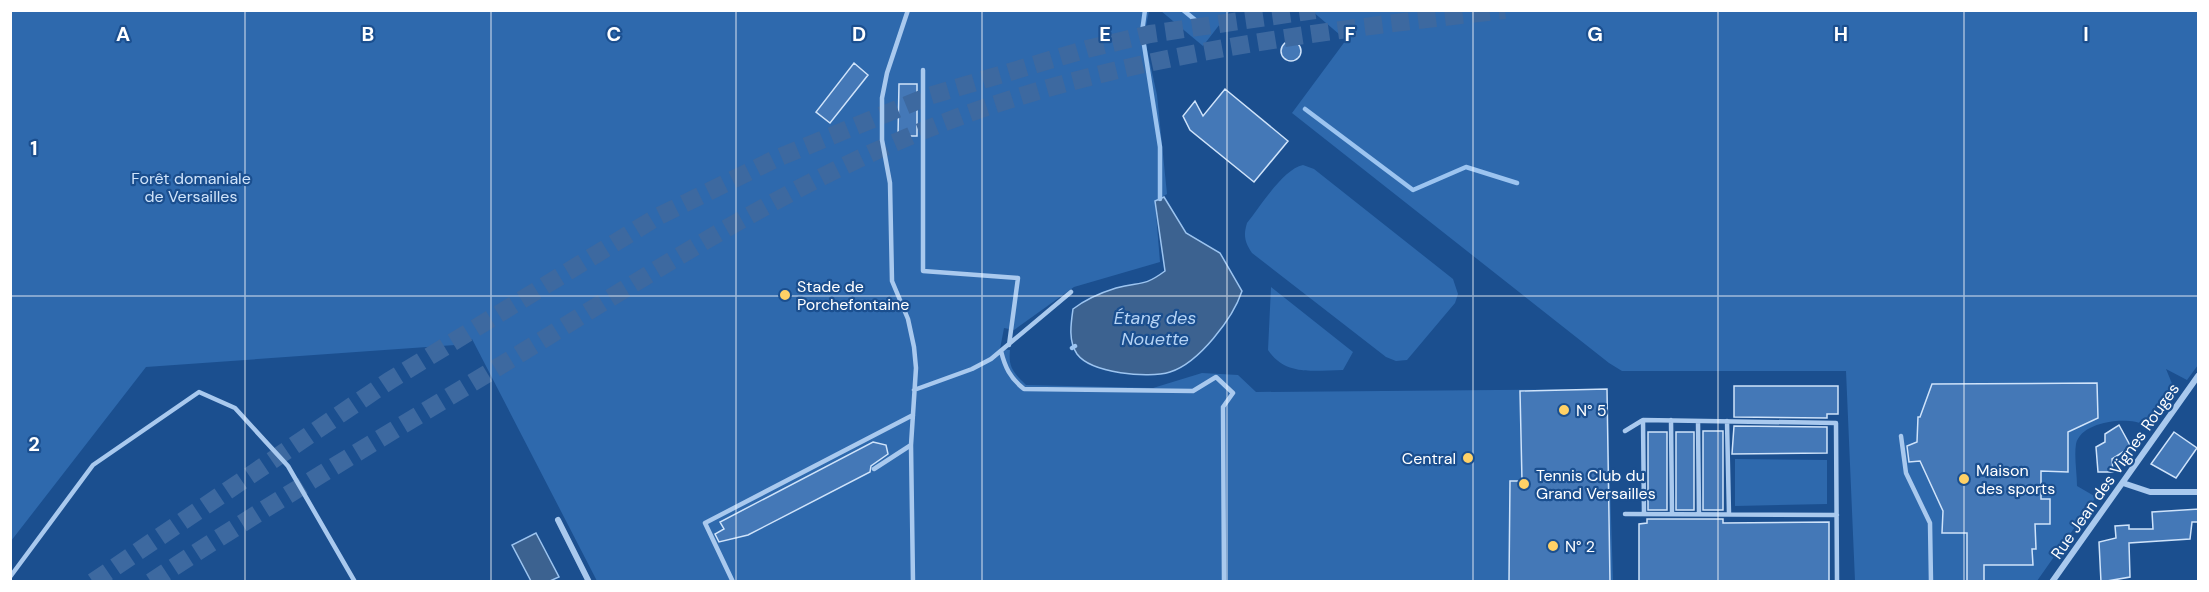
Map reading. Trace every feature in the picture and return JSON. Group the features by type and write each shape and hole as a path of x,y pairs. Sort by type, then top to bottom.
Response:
{"street":[{"name":"Rue Jean des Vignes Rouges","path":"2052,582 2199,376"},
{"path":"2123,483 2150,492 2199,492"},
{"path":"558,520 589,582"}],"lane":[{"path":"908,10 887,73 882,109 882,140 890,183 892,281 908,319 914,347 911,444 913,582"},
{"path":"923,70 923,271 1018,278 1009,345"},
{"path":"914,390 972,369 1001,351 1071,292"},
{"path":"1001,351 1005,367 1014,381 1024,389 1193,391 1216,376 1233,393 1223,406 1224,582"},
{"path":"10,577 93,465 199,392 235,408 288,466 355,582"},
{"path":"734,582 705,523 913,415"},
{"path":"1643,420 1644,514"},
{"path":"1625,431 1643,420 1836,423 1837,582"},
{"path":"1671,420 1672,514"},
{"path":"1698,421 1699,514"},
{"path":"1727,421 1729,514"},
{"path":"1901,436 1906,473 1930,523 1931,582"},
{"path":"874,470 911,444"},
{"path":"1625,514 1837,515"},
{"path":"1924,560 1931,560"}],"green space":[{"name":"Forêt domaniale de Versailles","path":"11,11 1149,11 1144,36 1157,95 1167,194 1155,201 1160,262 1074,287 1014,330 1004,328 1000,349 1010,350 1011,366 1015,373 1026,385 1153,388 1202,373 1238,375 1256,392 1607,389 1613,581 597,581 472,339 455,345 146,367 11,541"},
{"path":"1161,11 1230,11 1203,46"},
{"path":"1312,11 2198,11 2198,365 2187,380 2166,369 2173,386 2145,425 2128,421 2106,422 2086,430 2080,436 2075,449 2077,486 2096,497 2037,581 1855,581 1846,371 1622,371 1609,363 1292,113 1346,40"},
{"path":"1303,165 1314,169 1453,279 1458,294 1455,303 1407,360 1396,361 1386,357 1252,253 1246,242 1247,223 1280,181 1295,168"},
{"path":"1271,287 1353,352 1343,370 1301,370 1283,365 1275,359 1268,350"},
{"path":"1735,459 1827,460 1827,504 1735,506"}],"water":[{"name":"Étang des Nouette","path":"1164,197 1186,233 1220,253 1242,291 1238,302 1223,326 1203,350 1181,367 1170,372 1148,375 1120,373 1094,366 1084,361 1074,349 1071,332 1073,309 1099,294 1146,282 1165,271 1155,201"},
{"path":"536,533 559,577 550,581 531,581 512,545"}],"building":[{"path":"1291,41 1298,44 1301,51 1298,58 1291,61 1284,58 1281,51 1284,44"},
{"path":"854,63 868,75 830,123 816,112"},
{"path":"899,84 917,84 917,136 898,136"},
{"path":"1225,89 1288,141 1254,182 1190,130 1183,116 1195,101 1203,116"},
{"path":"2097,383 2098,418 2068,432 2068,472 2041,471 2041,499 2050,499 2050,524 2035,524 2036,549 2032,549 2033,565 1984,565 1984,582 1967,582 1967,533 1942,533 1943,511 1920,461 1909,462 1907,446 1917,442 1918,417 1920,417 1932,384"},
{"path":"1734,386 1838,386 1838,414 1827,414 1827,418 1734,417"},
{"path":"1607,389 1610,582 1509,582 1510,481 1522,481 1520,391"},
{"path":"2119,425 2131,447 2112,459 2113,472 2098,472 2096,447 2105,442 2105,434"},
{"path":"1734,426 1827,427 1827,453 1732,454"},
{"path":"1703,431 1723,431 1723,510 1703,510"},
{"path":"1648,432 1667,432 1667,510 1648,510"},
{"path":"1676,432 1694,432 1694,510 1676,510"},
{"path":"2174,432 2197,448 2176,478 2151,464"},
{"path":"873,442 886,445 888,454 871,466 870,472 748,535 719,542 715,534 724,529 720,522"},
{"path":"2199,509 2199,522 2192,522 2190,539 2129,543 2130,577 2101,582 2099,542 2116,538 2115,526 2129,525 2129,529 2153,529 2152,512"},
{"path":"1647,519 1723,519 1723,523 1829,522 1829,582 1639,582 1639,524 1647,523"}],"waterway":[{"path":"1145,10 1142,32 1160,147 1160,199"},
{"path":"1183,10 1205,28"},
{"path":"1305,109 1413,190 1466,167 1517,183"}],"tunnel":[{"path":"93,582 389,381 657,217 775,159 929,96 1087,49 1150,34 1315,10"},
{"path":"151,582 289,494 691,249 807,185 867,155 927,129 990,106 1053,87 1181,56 1309,34 1505,10"}],"place":[{"name":"Stade de Porchefontaine","path":"785,295"},
{"name":"N° 5","path":"1564,410"},
{"name":"Central","path":"1468,458"},
{"name":"Maison des sports","path":"1964,479"},
{"name":"Tennis Club du Grand Versailles","path":"1524,484"},
{"name":"N° 2","path":"1553,546"}]}
